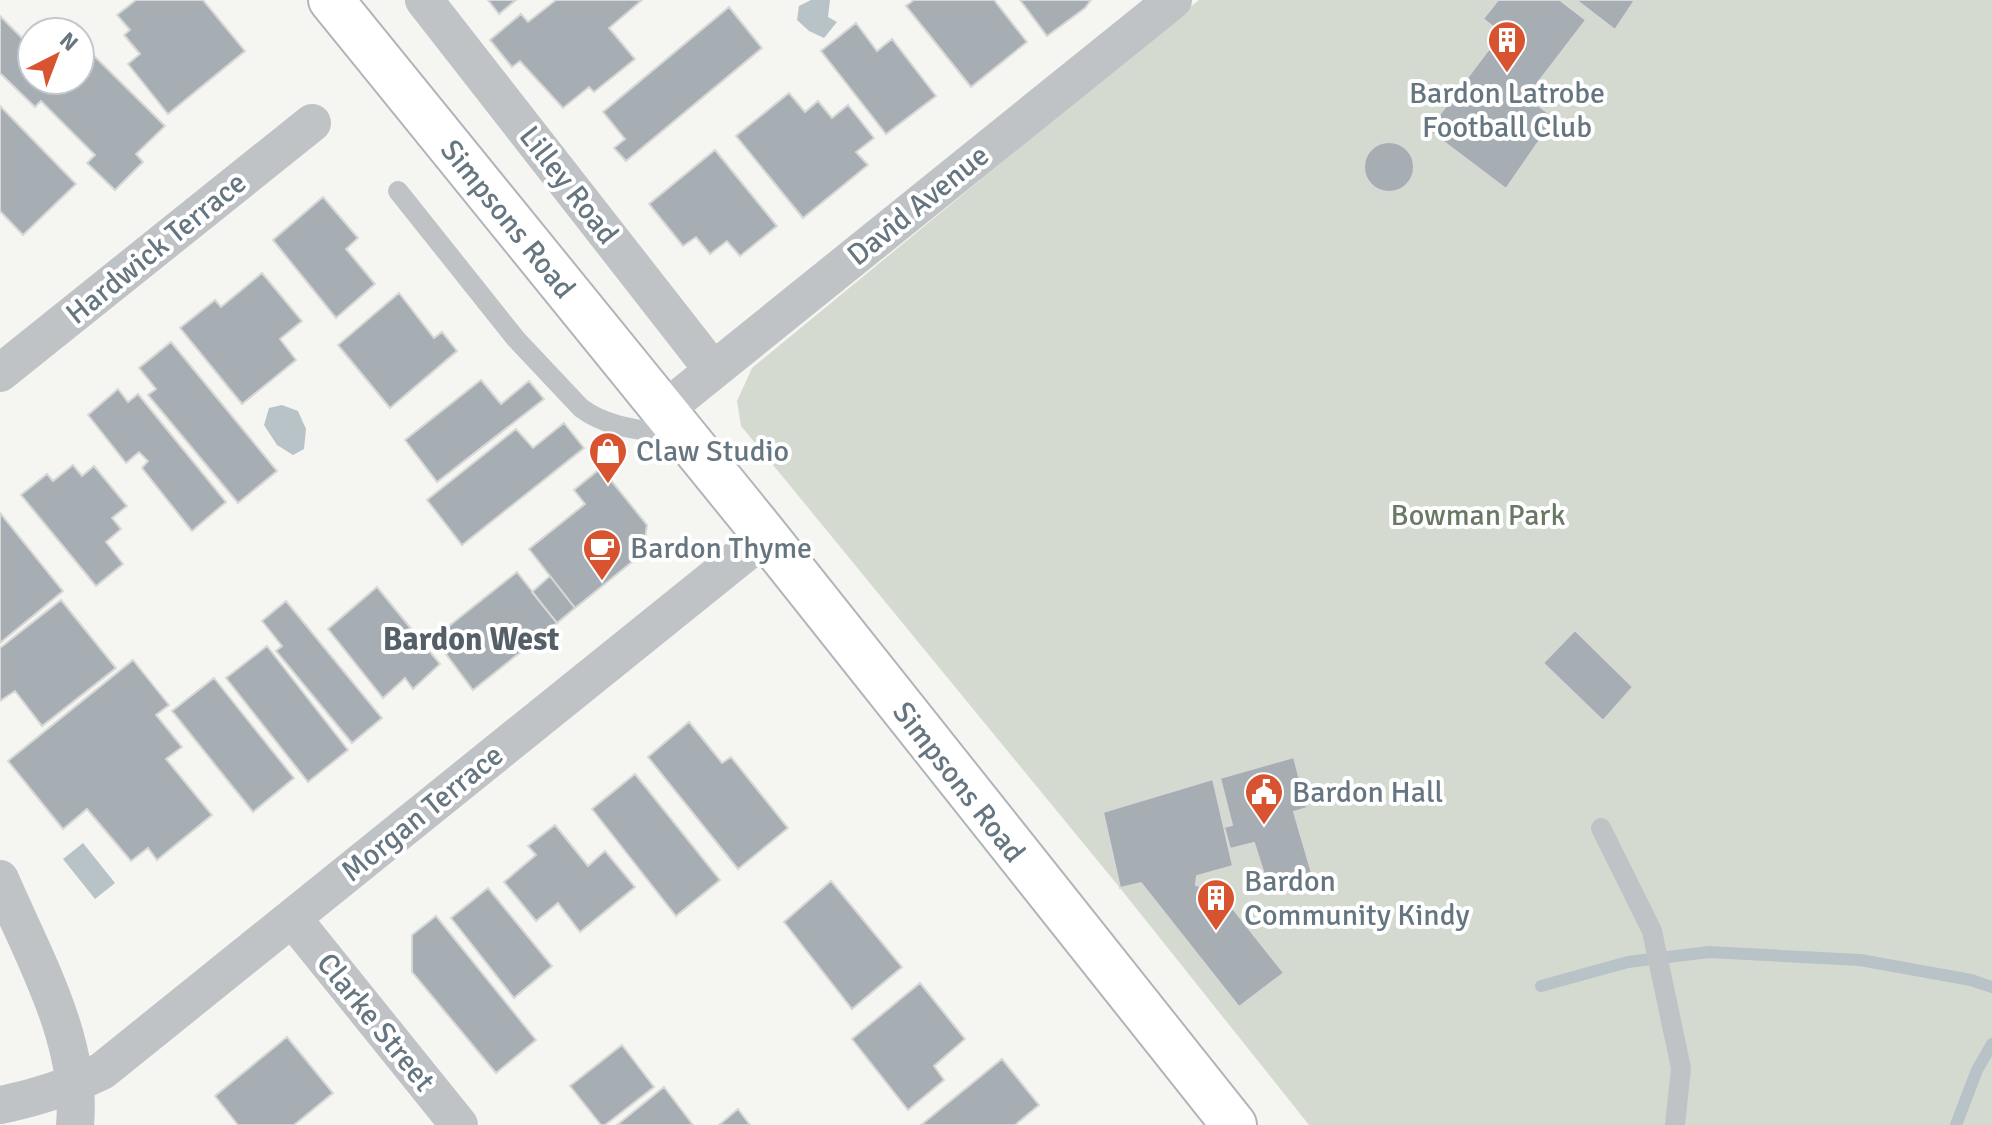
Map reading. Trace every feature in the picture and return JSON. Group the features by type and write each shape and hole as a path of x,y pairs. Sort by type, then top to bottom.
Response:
{"main road":[{"name":"Simpsons Road","path":"331,0 766,536 1234,1125"}],"street":[{"name":"Lilley Road","path":"424,0 713,370"},
{"name":"David Avenue","path":"675,424 713,370 1173,0"},
{"name":"Hardwick Terrace","path":"0,373 312,123"},
{"name":"Morgan Terrace","path":"0,1105 75,1085 102,1071 766,536"},
{"path":"0,879 62,1025 75,1085 75,1125"},
{"name":"Clarke Street","path":"293,919 459,1125"}],"lane":[{"path":"398,191 516,339 581,408 609,424 675,424"},
{"path":"1601,828 1652,931 1681,1068 1675,1125"}],"green space":[{"name":"Bowman Park","path":"1199,0 1992,0 1992,1125 1309,1125 1120,888 741,426 737,401 752,368"}],"shaded area":[{"path":"811,0 830,0 828,17 837,22 824,38 809,31 797,20 799,6"},
{"path":"282,405 298,411 306,429 304,449 293,455 277,445 264,425 269,408"},
{"path":"83,843 115,883 95,899 63,859"}],"building":[{"path":"136,0 203,0 245,51 168,114 128,64 140,54 124,35 130,30 117,15"},
{"path":"488,0 516,0 499,14"},
{"path":"556,0 642,0 609,28 635,59 594,92 589,87 563,108 520,61 512,67 490,40 521,14 528,22"},
{"path":"914,0 994,0 1027,42 971,87 906,6"},
{"path":"1020,0 1091,0 1047,36"},
{"name":"Bardon Latrobe Football Club","path":"1498,0 1560,0 1586,20 1527,97 1555,118 1506,189 1428,130 1501,33 1483,19"},
{"name":"Bardon Latrobe Football Club","path":"1576,0 1635,0 1615,30"},
{"path":"729,7 762,48 626,161 614,148 625,139 603,112"},
{"path":"0,16 16,32 16,89 0,73"},
{"path":"856,23 877,51 892,39 936,96 886,134 821,51"},
{"path":"96,58 165,126 136,154 143,162 115,190 87,163 95,155 41,101 35,107 24,96 96,96"},
{"path":"789,93 805,112 818,101 832,118 848,105 874,138 856,152 868,165 803,218 736,136"},
{"path":"0,106 76,184 23,235 0,211"},
{"path":"1389,142 1407,149 1414,167 1407,185 1389,192 1371,185 1364,167 1371,149"},
{"path":"715,150 777,226 740,256 727,241 710,254 696,237 683,246 649,204"},
{"path":"323,197 358,238 346,249 375,284 336,318 273,240"},
{"path":"262,273 302,321 280,339 296,360 242,404 180,328 215,300 221,307"},
{"path":"399,293 434,338 442,332 457,351 390,408 338,345"},
{"path":"171,342 277,471 238,503 148,395 156,389 139,368"},
{"path":"481,380 501,404 529,381 544,399 437,482 405,440"},
{"path":"118,389 128,402 138,394 226,502 192,531 142,468 148,461 139,452 126,463 88,415"},
{"path":"564,423 584,448 462,545 427,500 516,429 533,448"},
{"path":"73,465 82,476 94,466 127,506 112,518 121,529 106,542 123,564 96,586 21,495 47,474 53,481"},
{"path":"601,468 647,525 643,553 575,608 529,549 585,504 574,490"},
{"path":"0,513 63,591 0,643"},
{"path":"517,572 557,623 473,690 434,638"},
{"path":"550,576 575,608 557,623 532,592"},
{"path":"377,587 440,664 413,689 405,678 383,698 328,629"},
{"path":"61,600 116,668 42,726 15,691 0,701 0,648"},
{"path":"286,601 382,718 352,743 276,651 282,646 262,621"},
{"path":"1575,630 1633,687 1603,721 1543,663"},
{"path":"267,646 348,750 308,782 226,678"},
{"path":"133,660 169,705 156,715 182,747 166,759 212,815 157,860 148,848 131,861 87,809 63,829 8,761"},
{"path":"214,678 294,778 253,812 172,711"},
{"path":"689,722 722,763 731,757 788,828 738,869 648,757"},
{"name":"Bardon Hall","path":"1294,757 1307,808 1294,812 1314,880 1270,893 1254,843 1230,849 1224,827 1232,825 1220,778"},
{"path":"635,774 720,880 676,916 592,809"},
{"name":"Bardon Community Kindy","path":"1213,779 1233,866 1197,876 1196,885 1219,891 1284,973 1239,1007 1141,883 1120,888 1103,812"},
{"path":"555,825 588,866 605,851 635,887 580,932 558,903 536,921 504,882 536,855 528,846"},
{"path":"831,881 902,967 852,1009 784,922"},
{"path":"488,888 552,966 514,998 451,918"},
{"path":"436,916 536,1040 496,1073 412,972 412,935"},
{"path":"920,983 965,1039 934,1066 944,1080 908,1110 852,1039"},
{"path":"287,1037 333,1093 294,1125 238,1125 215,1096"},
{"path":"622,1045 654,1087 601,1125 570,1086"},
{"path":"1002,1059 1039,1105 1015,1125 921,1125"},
{"path":"664,1087 693,1125 617,1125"},
{"path":"738,1109 750,1125 719,1125"}],"waterway":[{"path":"1541,986 1628,962 1709,952 1860,960 1971,980 1992,987"},
{"path":"1956,1125 1977,1070 1992,1044"}],"place":[{"name":"Bardon Latrobe Football Club","path":"1507,74"},
{"name":"Claw Studio","path":"608,485"},
{"name":"Bardon Thyme","path":"602,582"},
{"name":"Bardon Hall","path":"1264,826"},
{"name":"Bardon Community Kindy","path":"1216,932"}],"district":[{"name":"Bardon West","path":"471,639"}]}
